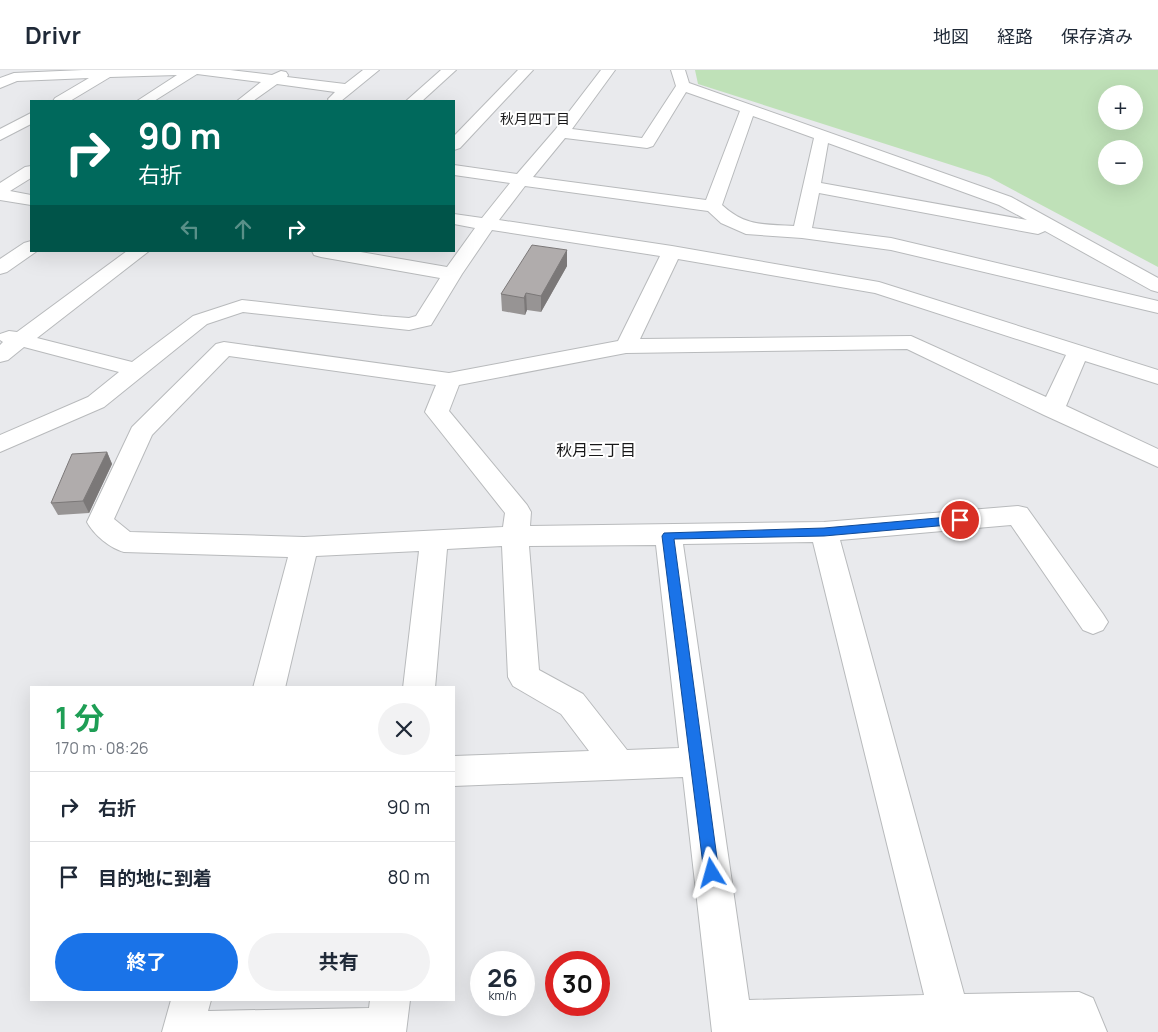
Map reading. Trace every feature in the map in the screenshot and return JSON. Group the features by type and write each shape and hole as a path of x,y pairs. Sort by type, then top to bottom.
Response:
{"street":[{"path":"0,84 14,77 188,70"},
{"path":"146,100 195,70 282,74 349,88"},
{"path":"333,100 372,70"},
{"path":"414,100 449,70"},
{"path":"455,144 526,70"},
{"path":"0,444 96,402 200,320 242,306 382,322 410,324 424,321 452,274 488,224 521,180 561,133 608,70"},
{"path":"561,133 647,143 683,86 678,70"},
{"path":"62,100 110,72"},
{"path":"245,100 282,74"},
{"path":"683,86 1005,201 1158,286"},
{"path":"713,206 748,109"},
{"path":"0,135 30,119"},
{"path":"802,232 813,187 822,136"},
{"path":"455,170 657,200 713,206 727,219 746,228 802,232 891,244 1158,307"},
{"path":"0,190 30,172"},
{"path":"813,187 1060,232"},
{"path":"0,195 30,200"},
{"path":"455,219 672,252 879,288 1158,378"},
{"path":"0,268 30,248"},
{"path":"0,356 139,252"},
{"path":"327,252 452,274"},
{"path":"626,346 672,252"},
{"path":"0,334 136,370"},
{"path":"1093,622 1018,515 824,532 668,536 515,536 304,547 124,542 100,522 141,432 224,349 449,380 626,346 911,342 1158,459"},
{"path":"1052,410 1078,352"},
{"path":"449,380 437,412 518,512 515,536 524,677 572,704 617,763"},
{"path":"824,532 949,1014"},
{"path":"668,536 732,1027 949,1014 1079,1012 1086,1032"},
{"path":"419,686 434,540"},
{"path":"269,686 304,547"},
{"path":"455,771 617,763 697,762"},
{"path":"183,1032 191,1001"},
{"path":"191,1032 387,1028 390,1001"}],"green space":[{"path":"695,70 1158,70 1158,267 989,177 698,84"}],"building":[{"path":"532,245 567,250 541,296 526,293 524,298 501,294"},
{"path":"107,452 83,501 51,503 72,454"}],"district":[{"name":"秋月四丁目","path":"535,118"},
{"name":"秋月三丁目","path":"596,450"}],"route":[{"path":"712,873 668,536 824,532 960,520"}]}
